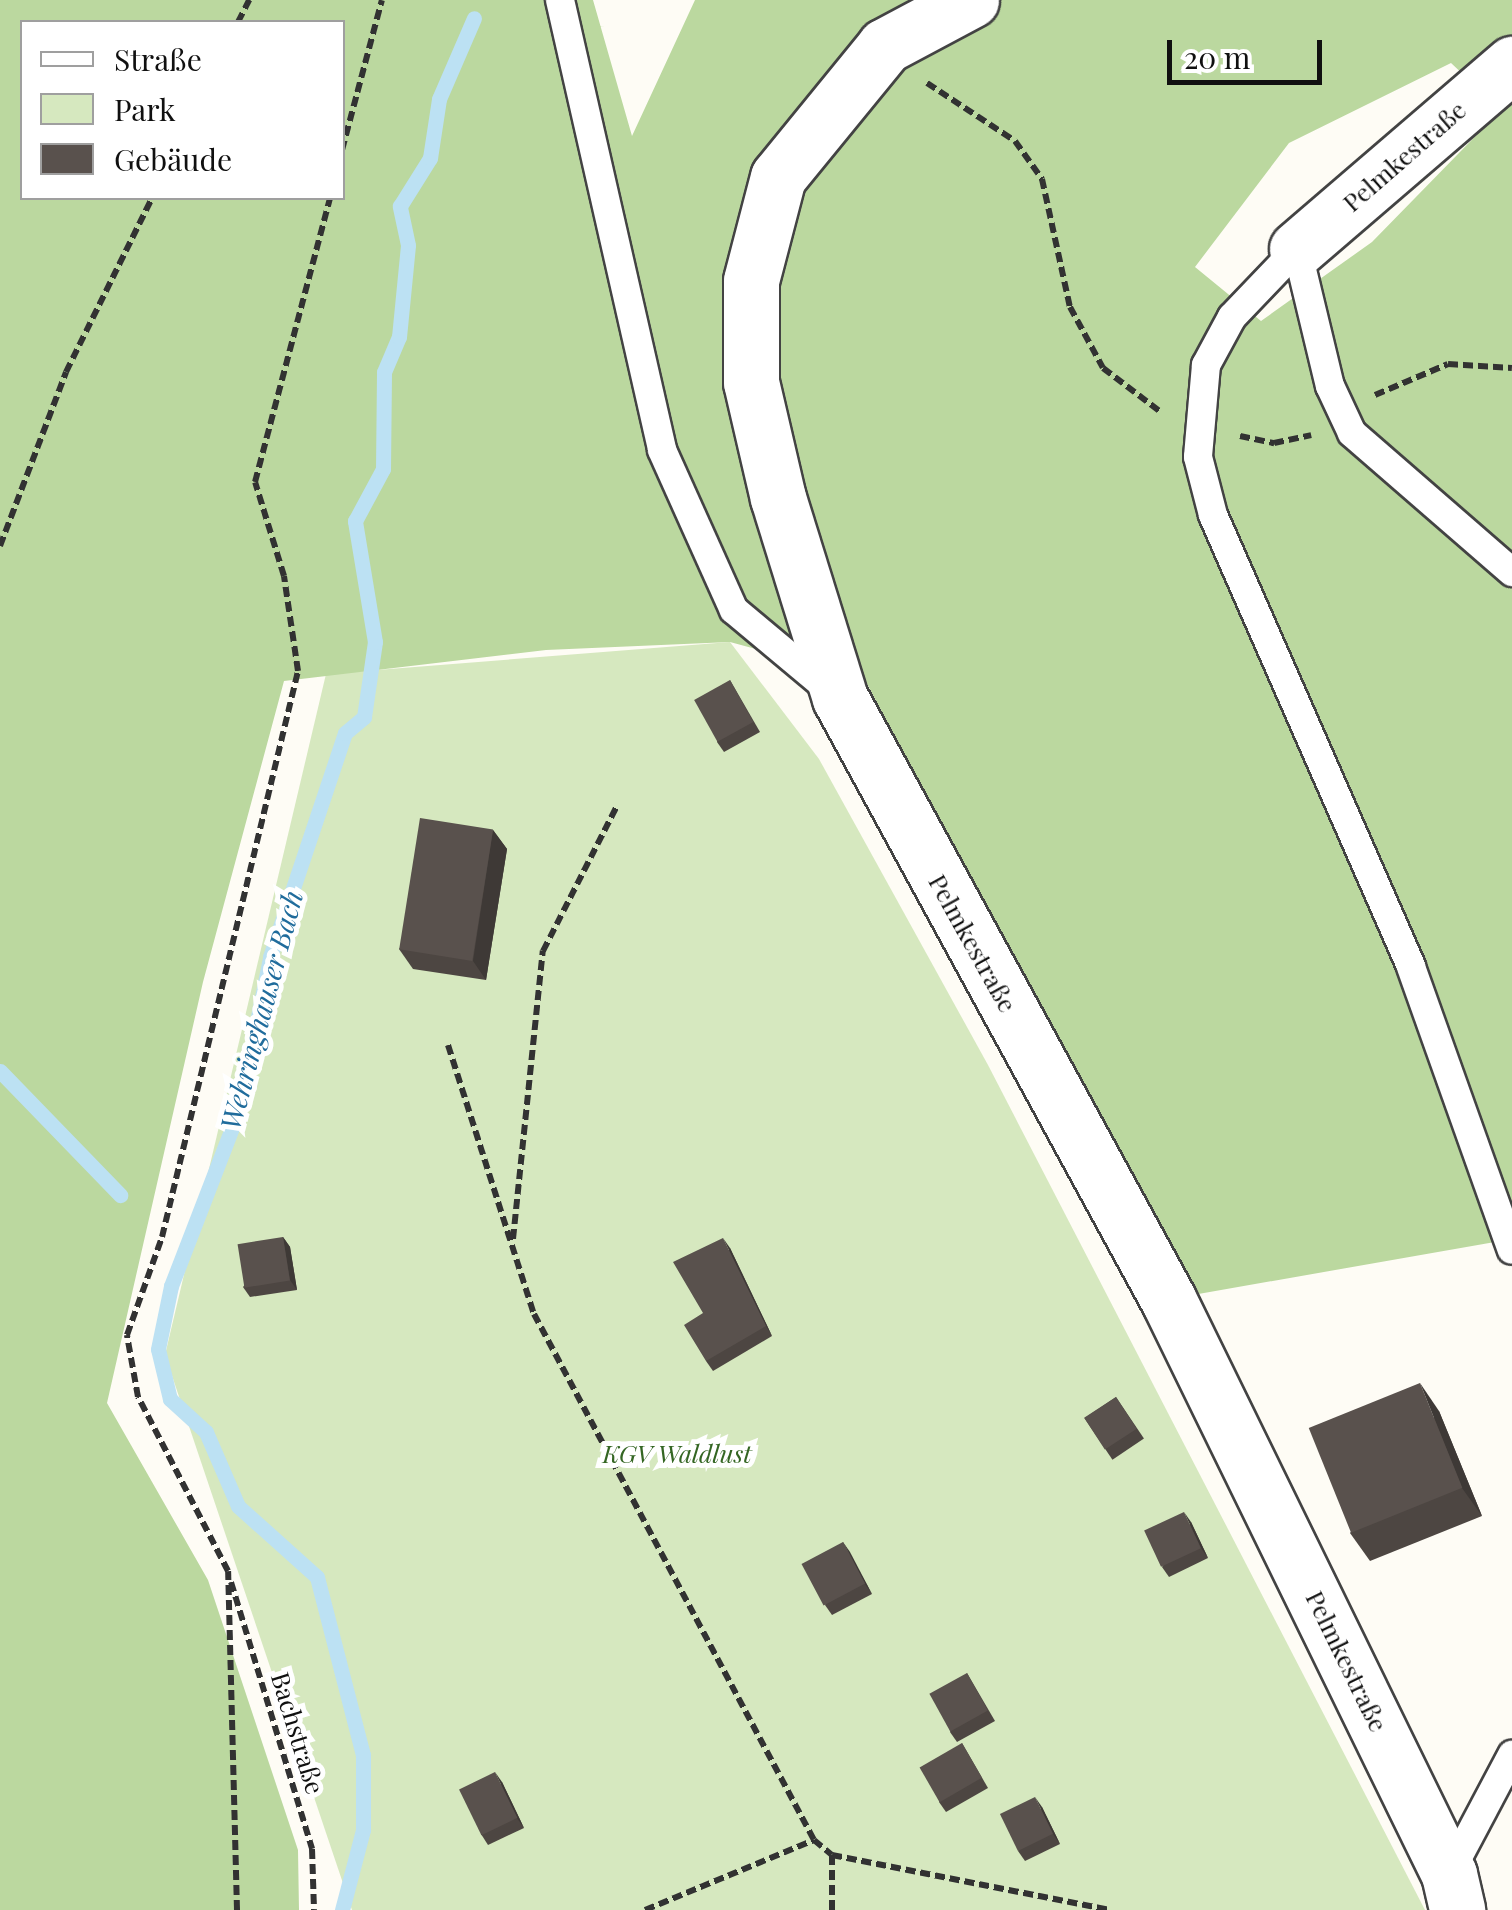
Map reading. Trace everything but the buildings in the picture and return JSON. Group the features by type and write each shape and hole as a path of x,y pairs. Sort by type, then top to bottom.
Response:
{"street":[{"name":"Pelmkestraße","path":"971,0 885,46 778,177 751,281 750,382 840,698 1168,1299 1453,1892"},
{"name":"Pelmkestraße","path":"1297,248 1512,64"}],"lane":[{"path":"560,0 662,450 734,610 840,698"},
{"path":"1297,248 1232,317 1206,365 1194,428 1213,515 1411,967 1512,1250"},
{"path":"1297,248 1346,423 1371,459 1512,572"},
{"path":"1453,1892 1512,1756"}],"path":[{"path":"345,139 382,0"},
{"path":"885,46 1015,142 1042,179 1070,307 1103,368 1138,401 1194,428 1274,443 1346,423 1406,376 1448,364 1512,368"},
{"path":"0,546 66,372 151,200"},
{"name":"Bachstraße","path":"314,1910 312,1849 228,1571 138,1397 127,1335 162,1237 298,672 284,576 255,482 329,200"},
{"path":"513,1246 534,987 542,951 616,808"},
{"path":"448,1045 534,1314 814,1840 832,1855 1067,1906 1110,1910"},
{"path":"228,1571 237,1910"},
{"path":"645,1910 814,1840"},
{"path":"832,1855 832,1910"}],"green space":[{"path":"0,0 593,0 632,136 695,0 1512,0 1512,1239 1187,1296 864,678 730,642 546,650 284,681 203,982 107,1403 208,1580 298,1850 299,1910 0,1910","holes":["1451,63 1501,110 1372,242 1261,321 1195,267 1289,143"]},
{"name":"KGV Waldlust","path":"730,642 819,759 988,1065 1425,1910 352,1910 165,1355 326,674"}],"waterway":[{"name":"Wehringhauser Bach","path":"342,1910 363,1830 363,1755 317,1577 238,1506 206,1432 170,1399 158,1349 171,1286 239,1110 270,957 345,733 364,717 375,642 355,521 383,469 384,372 399,337 408,245 400,206 430,158 439,99 474,18"},
{"path":"0,1071 120,1195"}]}
